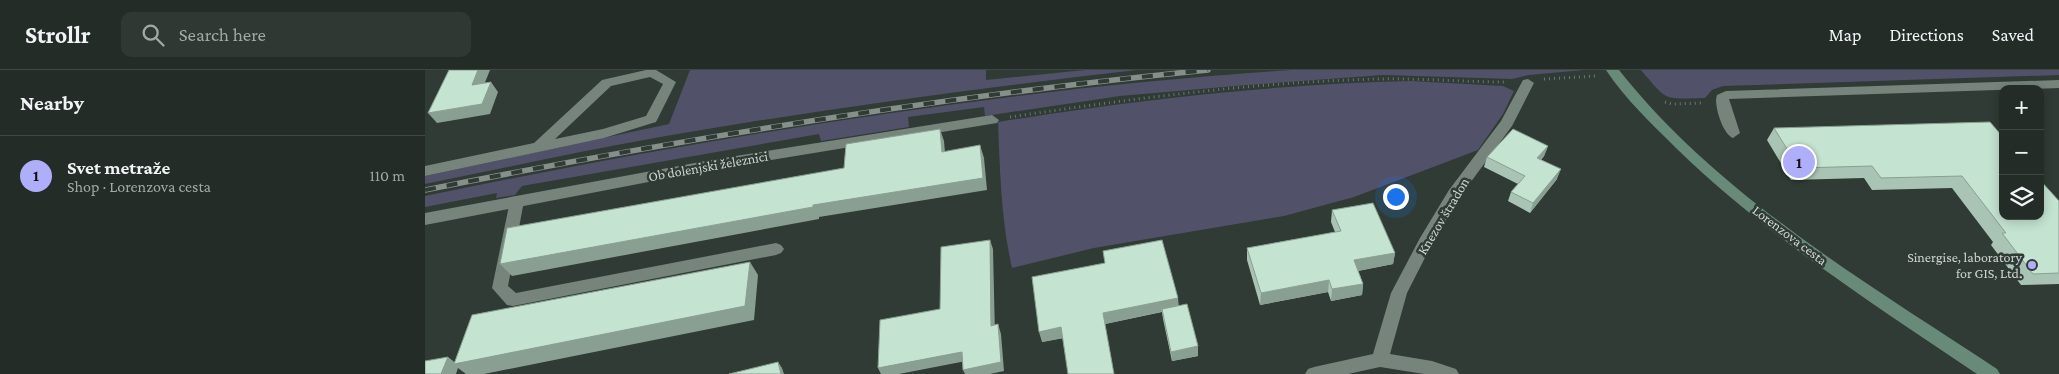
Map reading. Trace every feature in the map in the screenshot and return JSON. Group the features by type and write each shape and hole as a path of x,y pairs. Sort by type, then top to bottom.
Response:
{"street":[{"name":"Lorenzova cesta","path":"1612,70 1637,100 1701,165 1803,247 1991,374"},
{"path":"425,171 604,133 651,119 670,82 651,73 607,83 539,146"},
{"name":"Knezov štradon","path":"1380,360 1399,294 1428,238 1453,194 1507,123 1528,83"},
{"path":"1733,133 1721,102 1722,98 1727,95 2059,84"},
{"name":"Ob dolenjski železnici","path":"425,219 711,165 992,120"},
{"path":"517,201 500,288 513,300 775,249"},
{"path":"1314,374 1380,360 1432,368 1450,374"}],"path":[{"path":"992,120 1146,97 1330,81 1401,79 1528,83 1537,79 1600,76"},
{"path":"1661,100 1673,104 1721,102"}],"shaded area":[{"path":"690,70 986,70 986,80 1085,70 1137,70 901,100 725,126 605,147 425,184 425,176 669,124"},
{"path":"1292,70 1584,70 1529,75 1512,79 1383,75 1247,85 1120,96 985,116 984,107 908,117 909,127 821,141 819,134 522,186 515,195 496,198 497,193 425,207 425,196 532,174 748,135 856,118 1074,89"},
{"path":"1641,70 2059,70 2059,75 1723,86 1712,90 1705,98 1681,99 1662,93"},
{"path":"1411,81 1503,86 1514,91 1503,114 1478,150 1354,197 1284,216 1094,248 1012,268 1003,214 998,122 1204,94 1256,89"}],"building":[{"path":"449,70 478,70 472,85 491,82 482,104 428,113"},
{"path":"1990,122 1999,132 1999,220 2044,220 2044,184 2059,201 2059,273 2033,274 2002,233 2006,233 1962,176 1881,178 1872,166 1799,168 1774,128"},
{"path":"940,129 942,152 980,145 983,178 813,205 813,207 500,264 507,228 844,168 846,144"},
{"path":"1513,129 1548,146 1537,158 1561,169 1533,203 1511,192 1525,176 1487,157"},
{"path":"1373,203 1395,253 1354,260 1363,284 1332,289 1329,280 1261,293 1247,248 1341,231 1332,210"},
{"path":"990,240 991,326 998,324 1001,362 963,370 962,352 878,368 880,320 940,309 941,247"},
{"path":"1162,240 1178,298 1103,313 1114,374 1068,374 1061,327 1039,332 1032,277 1105,263 1103,251"},
{"path":"750,262 745,306 454,364 472,315"},
{"path":"1187,304 1198,346 1171,352 1162,309"},
{"path":"448,357 441,374 425,374 425,361"},
{"path":"778,362 781,374 729,374"}],"railway":[{"path":"425,190 620,153 815,120 1011,92 1208,70"}],"place":[{"name":"Svet metraže","path":"1799,162"},
{"name":"Sinergise, laboratory for GIS, Ltd.","path":"2032,265"}]}
